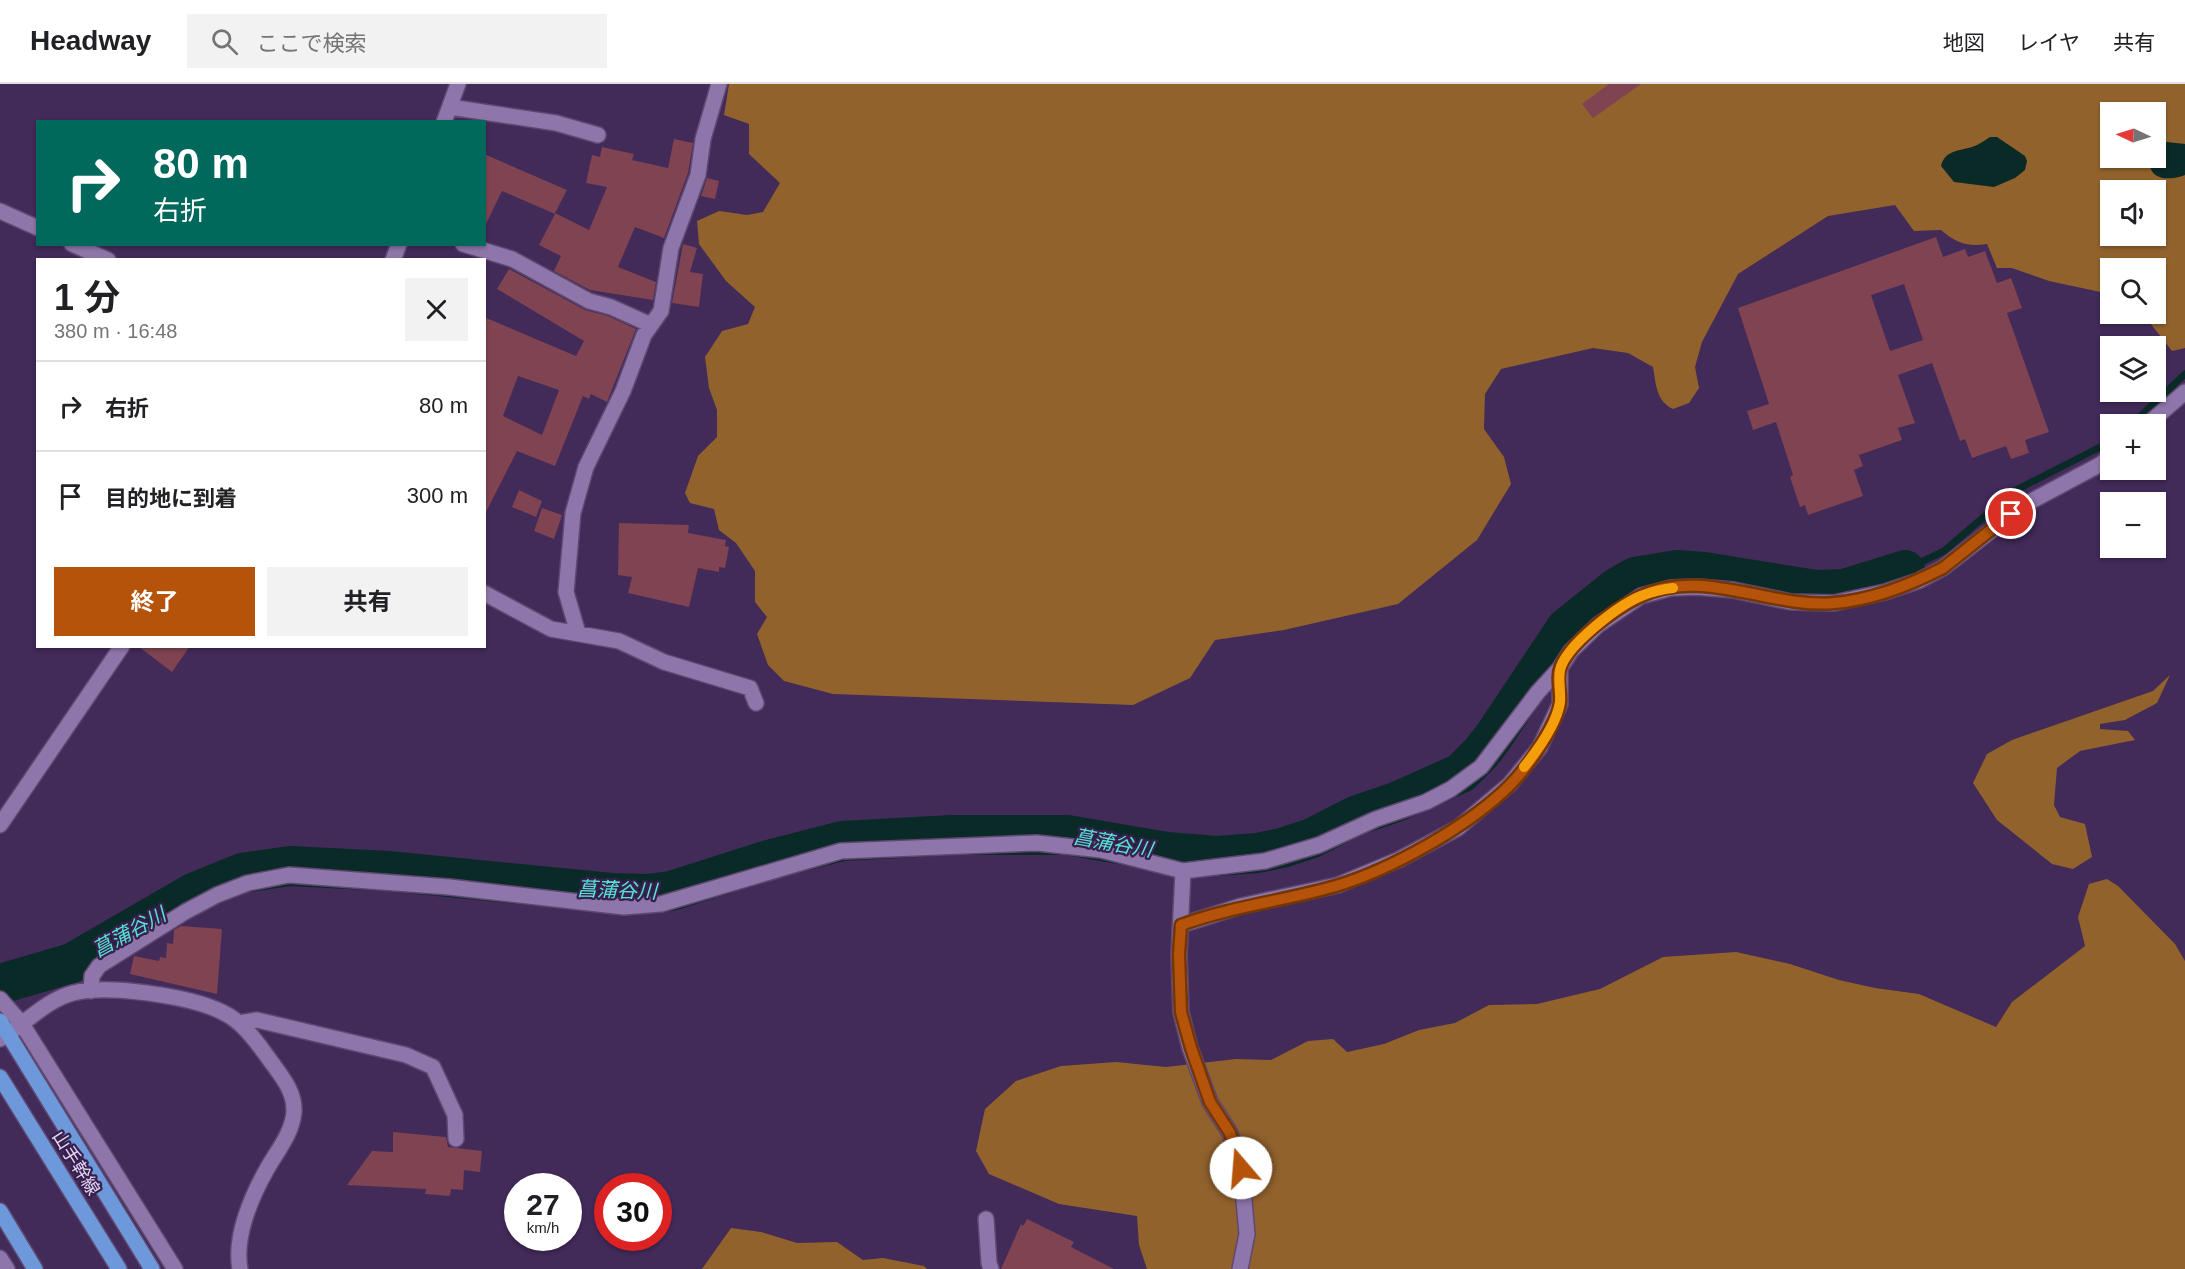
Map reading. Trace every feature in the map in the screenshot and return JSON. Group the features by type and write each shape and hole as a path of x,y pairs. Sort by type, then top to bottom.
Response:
{"main road":[{"path":"3,1032 152,1269"},
{"name":"山手幹線","path":"0,1077 119,1269"},
{"path":"0,1211 35,1269"}],"street":[{"path":"445,120 458,84"},
{"path":"578,633 566,592 573,513 586,467 623,391 644,335 661,311 671,248 698,175 703,139 719,84"},
{"path":"450,107 556,123 598,135"},
{"path":"0,211 36,227"},
{"path":"76,246 104,258"},
{"path":"470,246 512,259 530,271 589,301 611,307 651,325"},
{"path":"2160,414 2185,392"},
{"path":"91,991 92,976 99,966 185,912 217,895 248,883 289,875 449,887 624,907 671,901 841,851 1037,843 1101,850 1183,872 1265,861 1308,848 1376,819 1426,802 1451,789 1481,767 1571,651 1598,625 1641,596 1671,588 1724,589 1791,602 1834,603 1885,592 1918,581 1943,568 2024,505 2100,465"},
{"path":"486,594 550,629 619,640 664,662 750,688 756,704"},
{"path":"0,825 121,648"},
{"path":"1181,925 1241,906 1338,885 1398,860 1458,828 1510,784 1540,747 1560,704 1560,668"},
{"path":"1183,872 1179,954 1181,1012 1210,1102 1230,1133 1241,1168 1246,1234 1240,1269"},
{"path":"3,1032 22,1024 60,998 74,993 116,990 185,1001 221,1011 239,1023 285,1080 292,1095 294,1110 292,1126 254,1195 238,1252 240,1269"},
{"path":"3,1002 22,1024 175,1269"},
{"path":"239,1023 257,1020 423,1061 433,1067 448,1097 455,1115 456,1139"},
{"path":"986,1219 991,1269"},
{"path":"0,1258 7,1269"}],"shaded area":[{"path":"729,84 2185,84 2185,348 2172,351 2166,343 2166,336 2160,336 2151,324 2166,324 2166,258 2100,258 2100,292 2049,281 2012,268 1997,268 1987,244 1962,243 1941,230 1914,231 1895,205 1828,216 1738,274 1702,342 1695,367 1699,388 1689,403 1673,409 1667,406 1656,386 1653,367 1628,353 1593,348 1501,369 1485,394 1484,429 1504,457 1511,484 1477,540 1398,604 1284,630 1215,640 1190,678 1133,705 833,694 784,681 768,665 757,634 767,617 755,602 755,571 736,543 719,530 714,509 690,503 685,493 698,456 717,437 717,410 709,388 705,357 722,331 748,324 755,307 726,281 699,244 697,221 719,211 747,215 763,212 780,183 749,154 749,124 724,115"},
{"path":"1990,137 1997,137 2025,156 2027,161 2025,170 2015,178 1994,187 1954,182 1941,166 1946,157"},
{"path":"2166,142 2185,144 2185,175 2166,178 2152,171 2151,168 2166,168"},
{"path":"2170,675 2157,703 2125,720 2100,724 2100,729 2128,731 2135,740 2080,751 2057,768 2054,805 2060,817 2085,824 2092,857 2073,869 2052,864 1997,820 1973,783 1987,754 2012,740 2153,691"},
{"path":"2107,879 2118,886 2175,944 2185,961 2185,1269 1147,1269 1139,1245 1137,1216 1059,1204 989,1174 976,1151 985,1109 1016,1081 1061,1066 1116,1062 1166,1067 1236,1059 1271,1060 1308,1041 1333,1039 1347,1052 1384,1044 1419,1030 1455,1023 1489,1005 1537,1004 1600,989 1663,957 1736,952 1790,964 1839,980 1919,994 1996,1027 2012,1002 2085,946 2078,917 2089,884"},
{"path":"731,1228 761,1232 797,1243 837,1242 863,1260 883,1258 924,1266 927,1269 702,1269"}],"building":[{"path":"1609,84 1641,84 1593,118 1582,104"},
{"path":"674,139 693,143 688,173 664,238 635,227 618,267 656,282 653,300 590,290 554,271 561,256 539,245 555,214 502,191 486,224 486,155 567,190 555,213 589,230 607,187 586,183 592,155 600,157 602,147 634,154 632,160 668,168"},
{"path":"707,178 719,181 715,199 701,196"},
{"path":"1936,237 1943,257 1965,249 1968,257 1985,251 1997,283 2011,278 2022,308 2007,313 2049,432 2025,440 2029,453 2011,459 2006,446 1972,458 1965,439 1960,441 1932,363 1898,375 1915,423 1898,428 1902,440 1859,455 1863,466 1854,470 1863,496 1808,515 1805,505 1800,507 1790,477 1793,475 1776,422 1753,430 1747,411 1769,404 1738,308","holes":["1904,284 1923,340 1890,351 1871,295"]},
{"path":"683,244 697,248 690,272 703,274 699,307 672,303"},
{"path":"509,269 585,310 608,316 636,329 607,402 591,394 589,399 583,396 555,466 517,451 486,512 486,318 576,356 584,341 497,289","holes":["518,376 559,390 542,435 503,416"]},
{"path":"519,490 542,501 536,517 512,507"},
{"path":"542,508 562,515 554,539 534,531"},
{"path":"619,523 689,525 688,533 726,540 725,546 729,547 725,568 719,567 719,572 698,568 689,607 628,593 632,577 618,575"},
{"path":"141,648 189,648 172,672"},
{"path":"181,926 222,929 217,994 130,974 134,956 159,961 160,957 166,958 167,943 173,944 174,930"},
{"path":"393,1132 446,1137 448,1147 482,1151 480,1172 464,1170 463,1190 451,1189 450,1196 425,1194 426,1189 347,1185 372,1151 393,1152"},
{"path":"1027,1219 1074,1242 1071,1247 1114,1269 1001,1269 1021,1224 1023,1226"}],"waterway":[{"name":"菖蒲谷川","path":"2143,414 2185,374"},
{"name":"菖蒲谷川","path":"1905,570 1944,551 2014,491 2100,447"},
{"name":"菖蒲谷川","path":"0,984 72,963 193,893 242,873 290,866 388,871 611,893 647,894 671,891 765,861 842,841 952,835 1067,835 1166,852 1217,856 1257,853 1282,848 1312,838 1355,816 1396,802 1461,773 1494,736 1566,628 1616,588 1635,577 1677,570 1704,572 1816,590 1844,589 1905,570"}],"slow traffic":[{"path":"1524,767 1540,747 1560,704 1560,668 1571,651 1598,625 1621,608 1641,596 1673,588"}],"route":[{"path":"1241,1168 1230,1133 1210,1102 1181,1012 1179,954 1181,925 1241,906 1338,885 1398,860 1458,828 1510,784 1540,747 1560,704 1560,668 1571,651 1598,625 1641,596 1671,588 1697,587 1733,590 1791,602 1834,603 1885,592 1918,581 1943,568 2011,514"}]}
